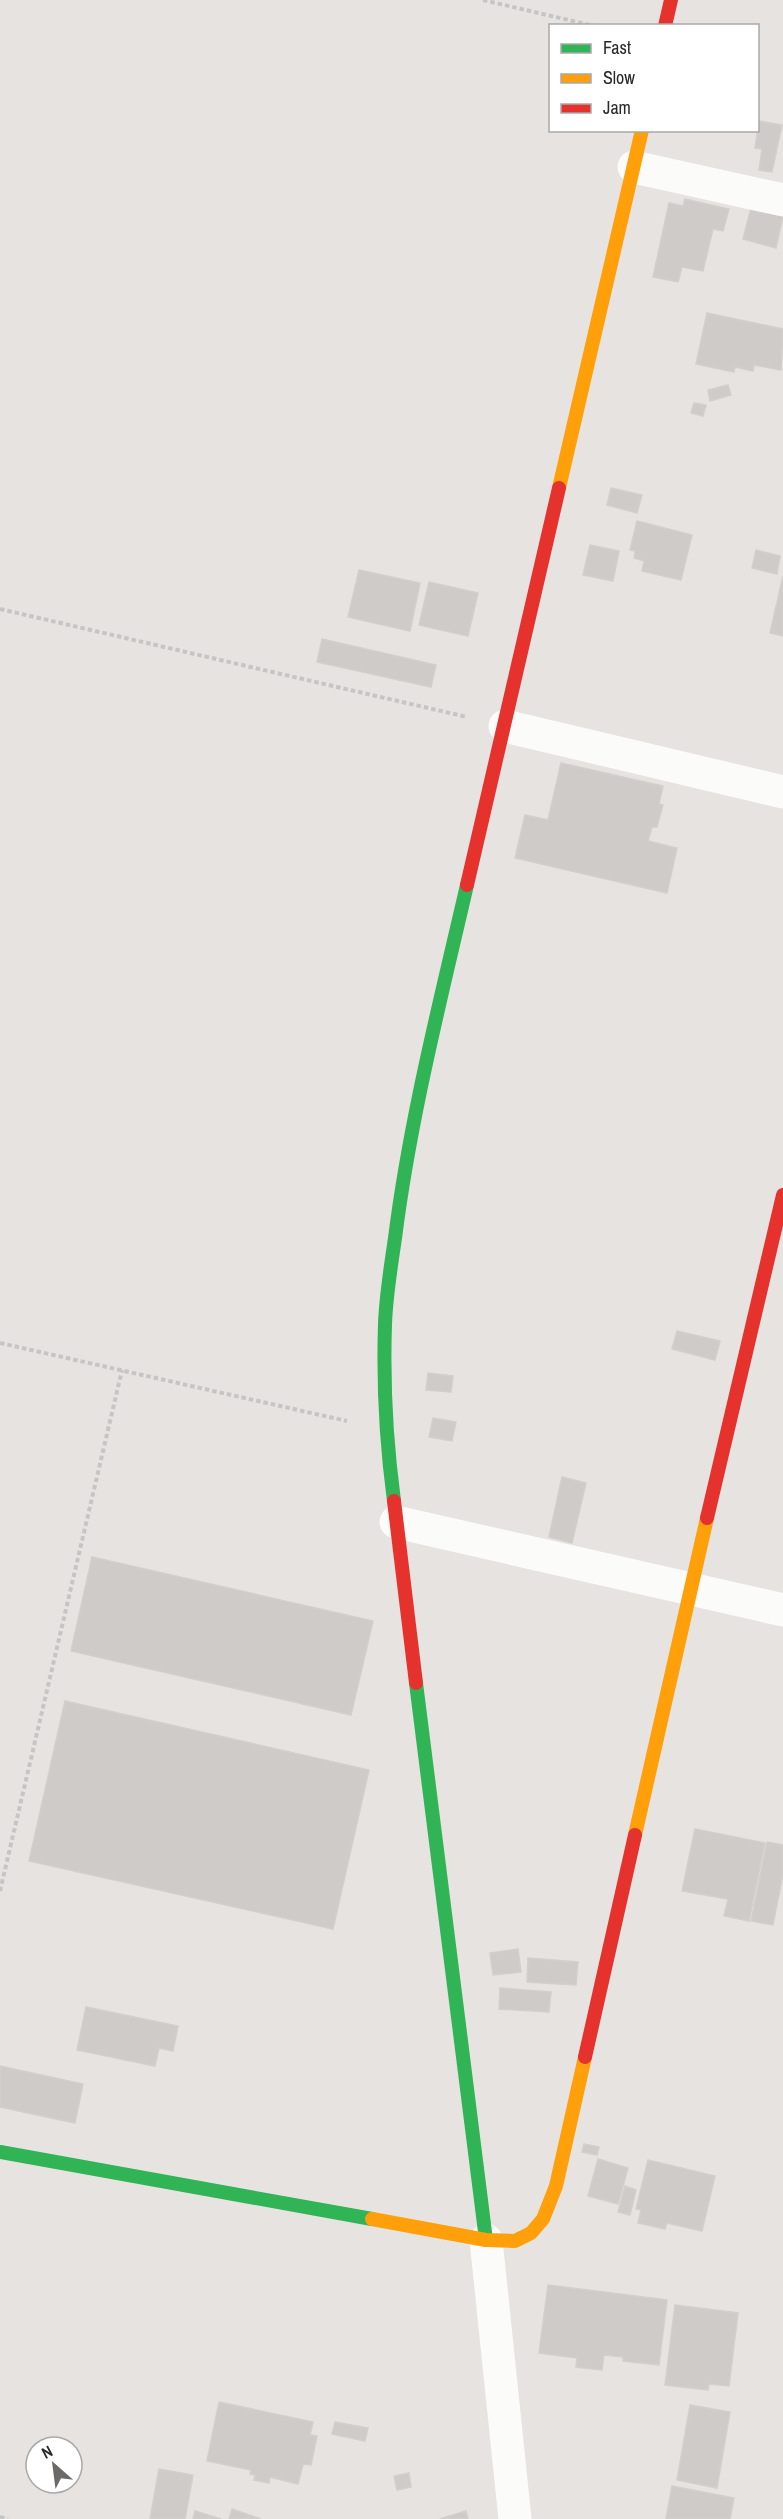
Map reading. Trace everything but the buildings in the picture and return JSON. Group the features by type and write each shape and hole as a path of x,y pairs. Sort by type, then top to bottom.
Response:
{"street":[{"path":"665,24 671,0"},
{"path":"515,2519 486,2240 385,1430 386,1322 401,1188 428,1056 642,132"},
{"path":"633,167 783,200"},
{"path":"505,726 783,792"},
{"path":"0,2152 486,2240 517,2241 537,2228 547,2212 556,2186 691,1588 783,1195"},
{"path":"396,1522 783,1610"}],"path":[{"path":"483,0 585,24"},
{"path":"0,609 505,726"},
{"path":"0,1342 385,1430"},
{"path":"0,1891 122,1370"},
{"path":"0,2517 8,2519"}],"traffic: fast":[{"path":"394,1501 387,1434 384,1369 388,1291 401,1193 417,1105 467,885"},
{"path":"416,1683 486,2240"},
{"path":"0,2152 372,2219"}],"traffic: slow":[{"path":"559,488 642,132"},
{"path":"635,1835 707,1518"},
{"path":"372,2219 486,2240 515,2241 531,2233 543,2219 556,2186 585,2057"}],"traffic: jam":[{"path":"665,24 671,0"},
{"path":"467,885 559,488"},
{"path":"707,1518 783,1195"},
{"path":"394,1501 416,1683"},
{"path":"585,2057 635,1835"}]}
